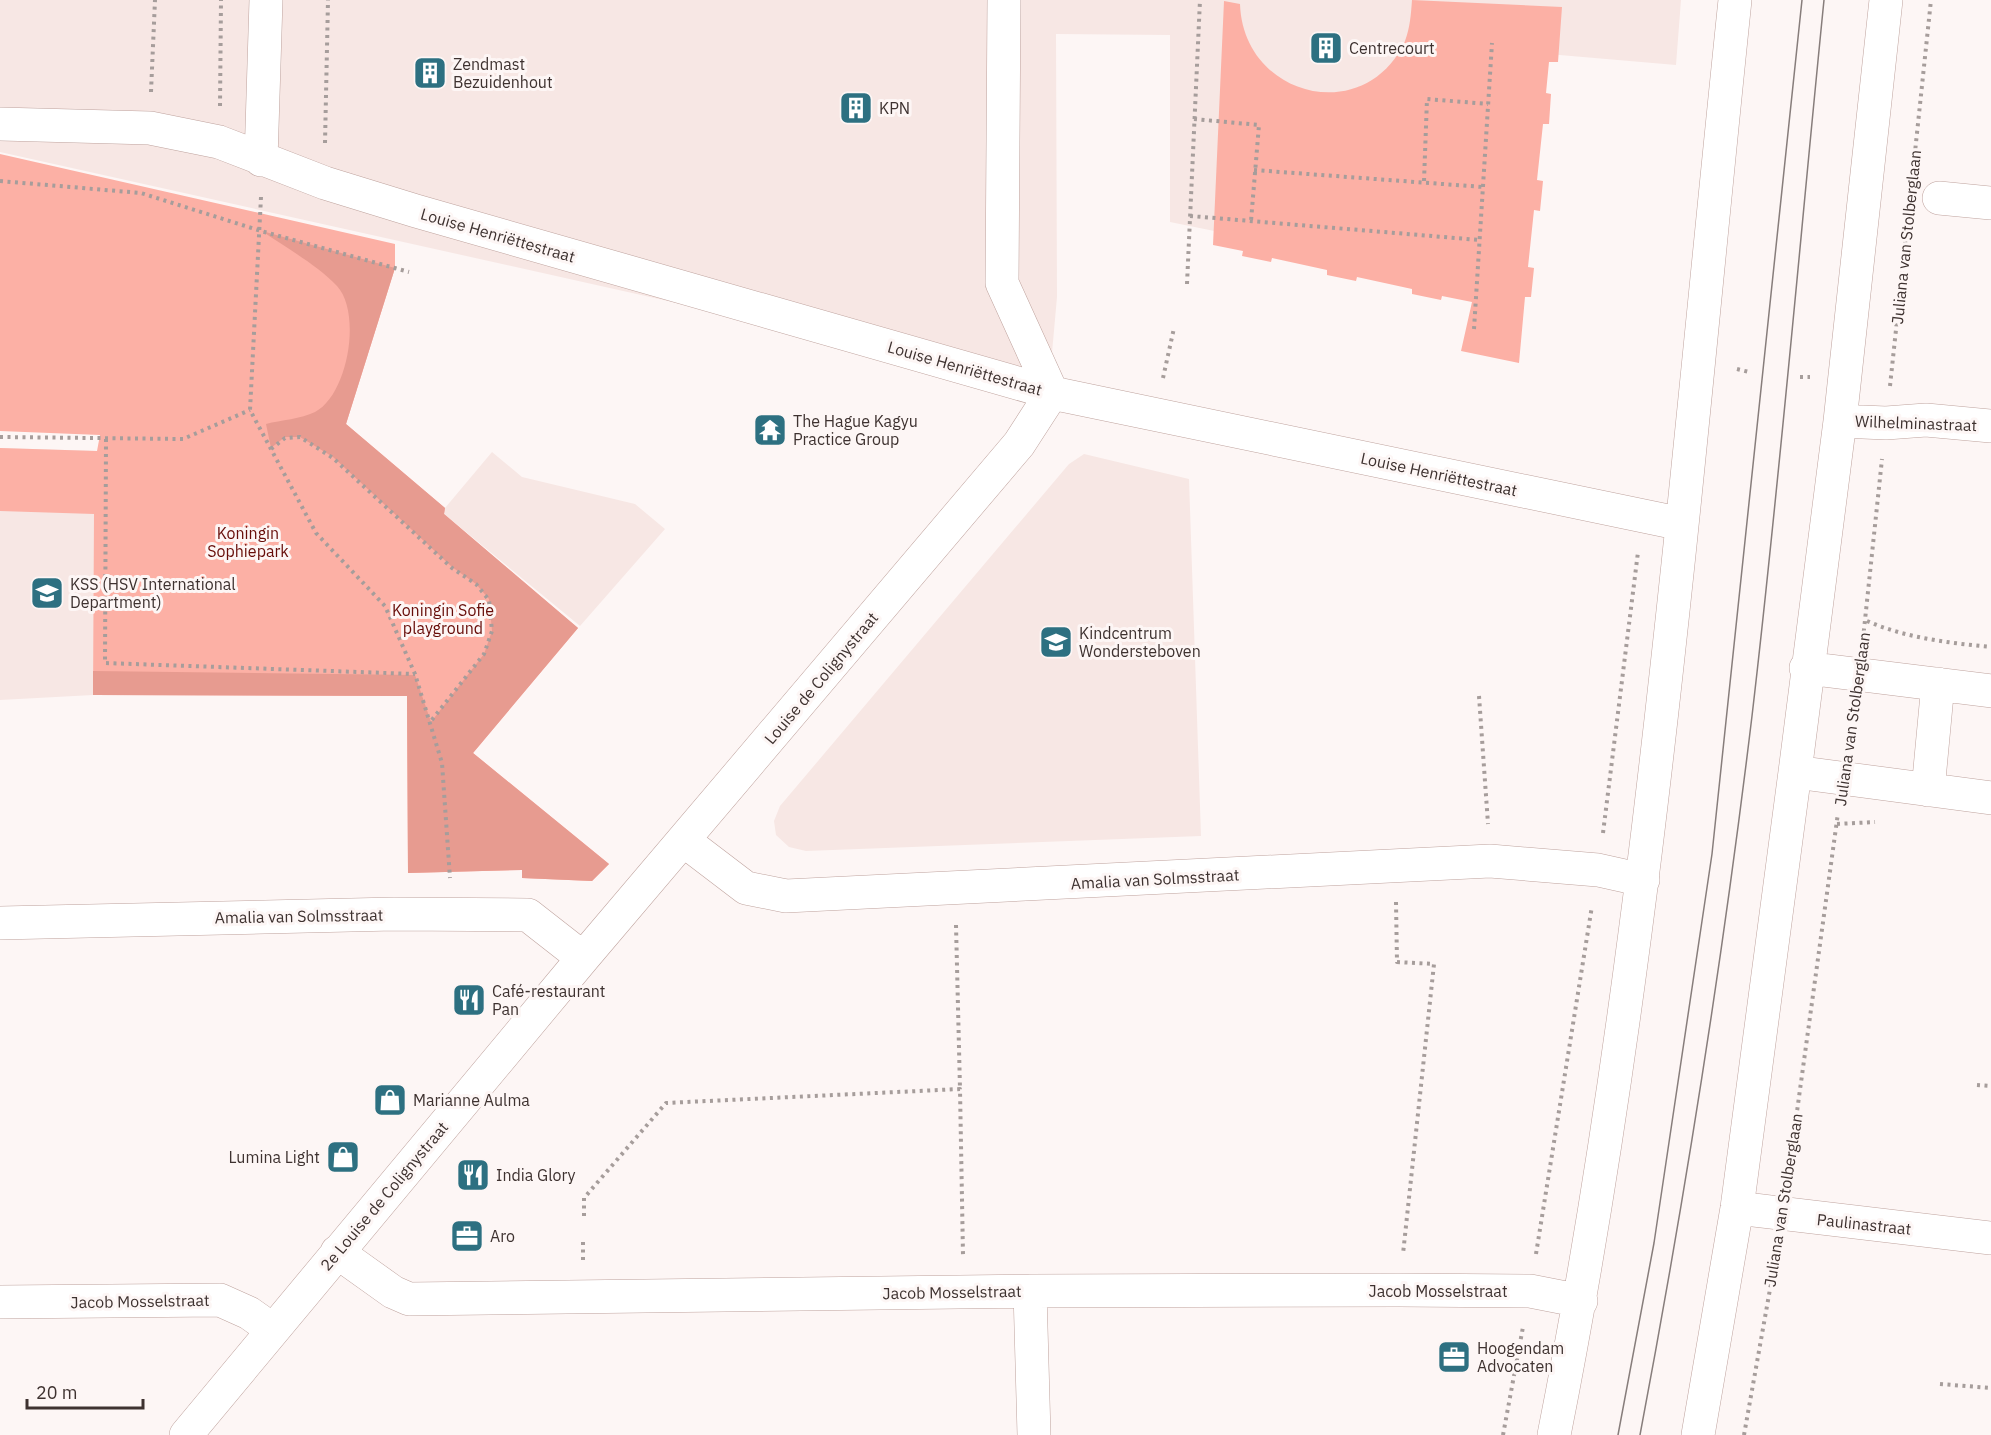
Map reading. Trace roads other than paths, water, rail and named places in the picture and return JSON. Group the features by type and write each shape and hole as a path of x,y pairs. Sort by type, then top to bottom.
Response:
{"street":[{"path":"261,160 266,0"},
{"path":"1004,0 1002,283 1052,393"},
{"path":"1554,1435 1581,1300 1643,880 1735,0"},
{"path":"1698,1435 1737,1208 1795,772 1806,668 1840,421 1886,0"},
{"name":"Louise Henriëttestraat","path":"0,124 150,128 219,142 325,183 428,215 1052,393 1643,518 1682,524"},
{"path":"1924,203 1991,203"},
{"name":"Louise de Colignystraat","path":"583,958 1019,444 1052,393"},
{"name":"Wilhelminastraat","path":"1840,421 1886,423 1926,420 1991,426"},
{"path":"1806,668 1991,691"},
{"path":"1928,790 1938,684"},
{"path":"1795,772 1991,798"},
{"name":"Amalia van Solmsstraat","path":"683,840 746,888 786,896 1490,861 1598,870 1643,880"},
{"name":"Amalia van Solmsstraat","path":"0,923 382,914 528,915 583,958"},
{"name":"2e Louise de Colignystraat","path":"186,1435 583,958"},
{"name":"Paulinastraat","path":"1737,1208 1991,1238"},
{"name":"Jacob Mosselstraat","path":"337,1252 393,1292 409,1299 1030,1291 1399,1290 1530,1291 1581,1300"},
{"path":"1030,1291 1034,1435"},
{"name":"Jacob Mosselstraat","path":"0,1302 220,1300 249,1313 273,1330"}],"tram line":[{"path":"1618,1435 1654,1243 1712,854 1802,0"},
{"path":"1640,1435 1702,1077 1741,806 1772,537 1824,0"}],"place":[{"name":"Centrecourt","path":"1326,48"},
{"name":"Zendmast Bezuidenhout","path":"430,73"},
{"name":"KPN","path":"856,108"},
{"name":"The Hague Kagyu Practice Group","path":"770,430"},
{"name":"KSS (HSV International Department)","path":"47,593"},
{"name":"Kindcentrum Wondersteboven","path":"1056,642"},
{"name":"Café-restaurant Pan","path":"469,1000"},
{"name":"Marianne Aulma","path":"390,1100"},
{"name":"Lumina Light","path":"343,1157"},
{"name":"India Glory","path":"473,1175"},
{"name":"Aro","path":"467,1236"},
{"name":"Hoogendam Advocaten","path":"1454,1357"}],"park label":[{"name":"Koningin Sophiepark","path":"248,542"},
{"name":"Koningin Sofie playground","path":"443,619"}]}
